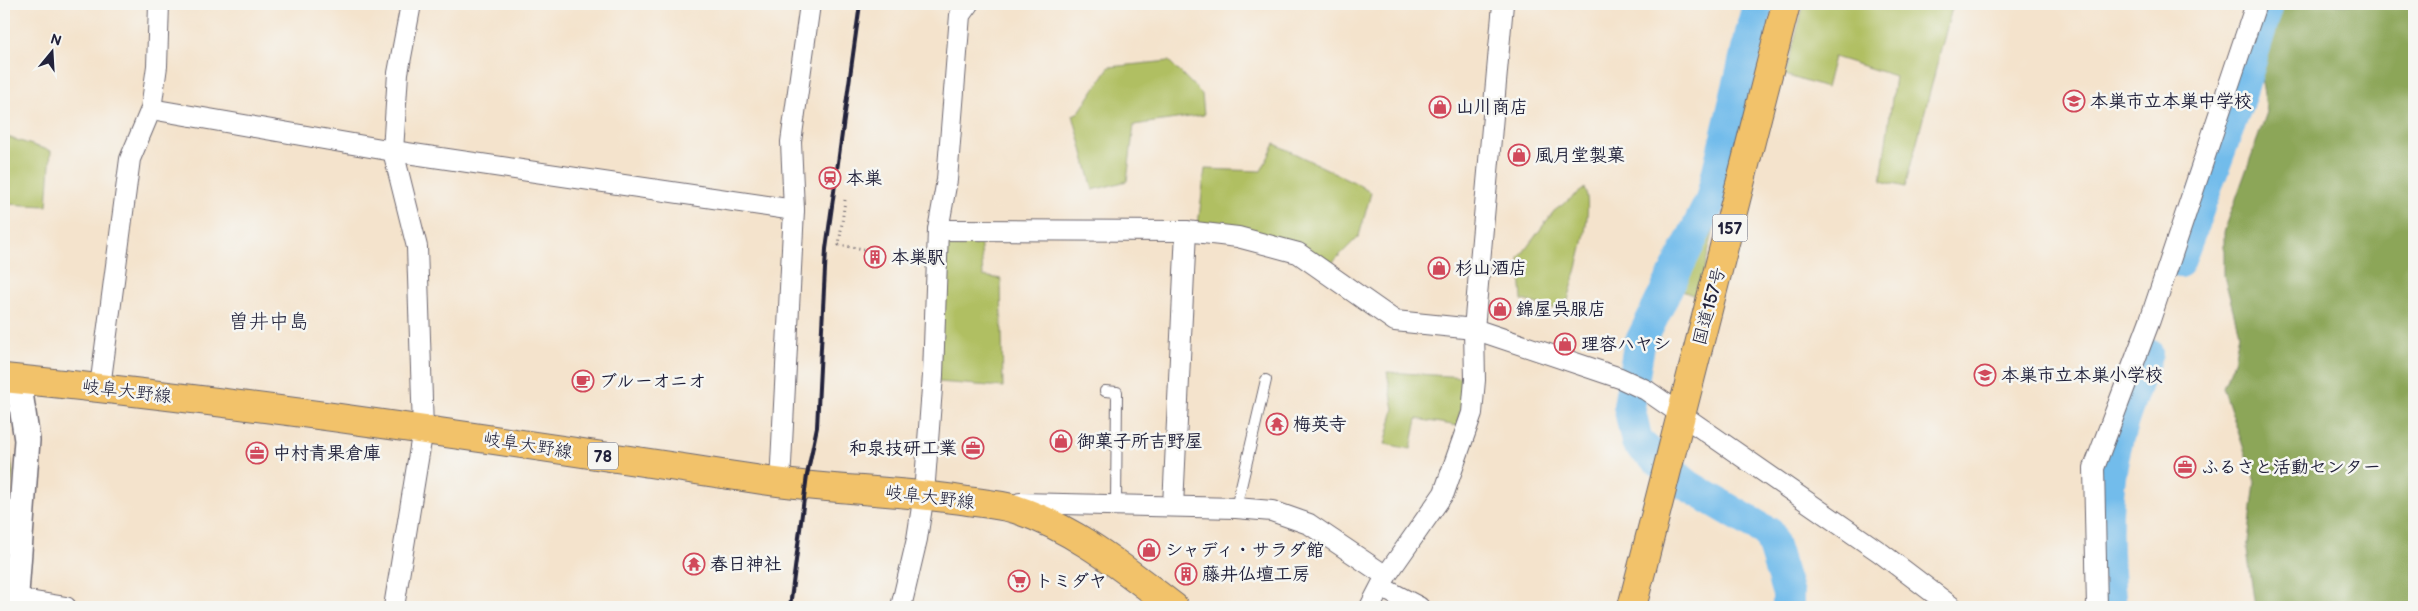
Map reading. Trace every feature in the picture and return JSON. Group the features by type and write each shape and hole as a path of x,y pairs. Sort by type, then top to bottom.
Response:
{"main road":[{"name":"国道157号","path":"1632,607 1786,4"},
{"name":"岐阜大野線","path":"11,378 424,429 780,483 924,494 1013,508 1060,528 1105,554 1174,607"}],"street":[{"path":"100,388 130,159 151,109 157,66 159,4"},
{"path":"394,607 424,429 421,404 417,247 393,151 398,74 412,4"},
{"path":"780,483 794,210 791,142 810,4"},
{"path":"1370,607 1383,582 1444,493 1472,414 1474,329 1503,4"},
{"path":"2097,607 2094,468 2150,320 2256,4"},
{"path":"901,607 917,539 924,494 933,375 938,230 947,180 961,8"},
{"path":"151,109 393,151 794,210"},
{"path":"938,230 1186,231 1238,236 1298,253 1395,321 1474,329 1620,378 1646,390 1881,553 1952,607"},
{"path":"1173,506 1186,231"},
{"path":"11,378 27,440 15,603 66,607"},
{"path":"1013,508 1020,503 1236,508 1272,511 1309,524 1383,582 1419,607"}],"lane":[{"path":"1236,508 1266,380"},
{"path":"1105,391 1117,392 1116,505"}],"path":[{"path":"845,200 839,245 864,249"}],"green space":[{"path":"1804,4 1953,4 1905,187 1881,181 1895,76 1834,57 1826,88 1785,75"},
{"path":"2281,4 2414,4 2414,607 2255,607 2247,550 2255,482 2223,387 2234,362 2239,333 2224,276 2224,232 2267,112 2259,66"},
{"path":"1169,61 1202,94 1204,115 1134,125 1127,181 1093,190 1073,115 1079,112 1109,67"},
{"path":"4,136 51,151 47,206 4,204"},
{"path":"1275,144 1356,183 1371,193 1359,236 1330,265 1198,225 1205,169 1261,171"},
{"path":"1585,188 1587,215 1585,231 1565,311 1522,300 1519,258 1554,211"},
{"path":"1716,220 1698,297 1677,289 1702,229"},
{"path":"948,235 980,236 983,276 1001,279 1003,387 938,382"},
{"path":"1387,372 1465,377 1458,426 1417,419 1411,449 1385,444 1394,409"},
{"path":"4,417 13,473 4,546"}],"waterway":[{"path":"1758,4 1711,200 1639,345 1629,406 1637,442 1687,485 1769,533 1788,594 1788,607"},
{"path":"2179,262 2240,96 2268,4"},
{"path":"2111,607 2106,538 2111,470 2122,425 2147,353"}],"railway":[{"path":"790,607 807,475 817,427 826,249 860,4"}],"place":[{"name":"本巣市立本巣中学校","path":"2074,101"},
{"name":"山川商店","path":"1440,107"},
{"name":"風月堂製菓","path":"1519,155"},
{"name":"本巣","path":"830,178"},
{"name":"本巣駅","path":"875,257"},
{"name":"杉山酒店","path":"1439,268"},
{"name":"錦屋呉服店","path":"1500,309"},
{"name":"理容ハヤシ","path":"1565,344"},
{"name":"本巣市立本巣小学校","path":"1985,375"},
{"name":"ブルーオニオ","path":"583,381"},
{"name":"梅英寺","path":"1277,424"},
{"name":"御菓子所吉野屋","path":"1061,441"},
{"name":"和泉技研工業","path":"973,448"},
{"name":"中村青果倉庫","path":"257,453"},
{"name":"ふるさと活動センター","path":"2185,467"},
{"name":"シャディ・サラダ館","path":"1149,550"},
{"name":"春日神社","path":"694,564"},
{"name":"藤井仏壇工房","path":"1186,574"},
{"name":"トミダヤ","path":"1019,581"}],"district":[{"name":"曽井中島","path":"269,321"}]}
